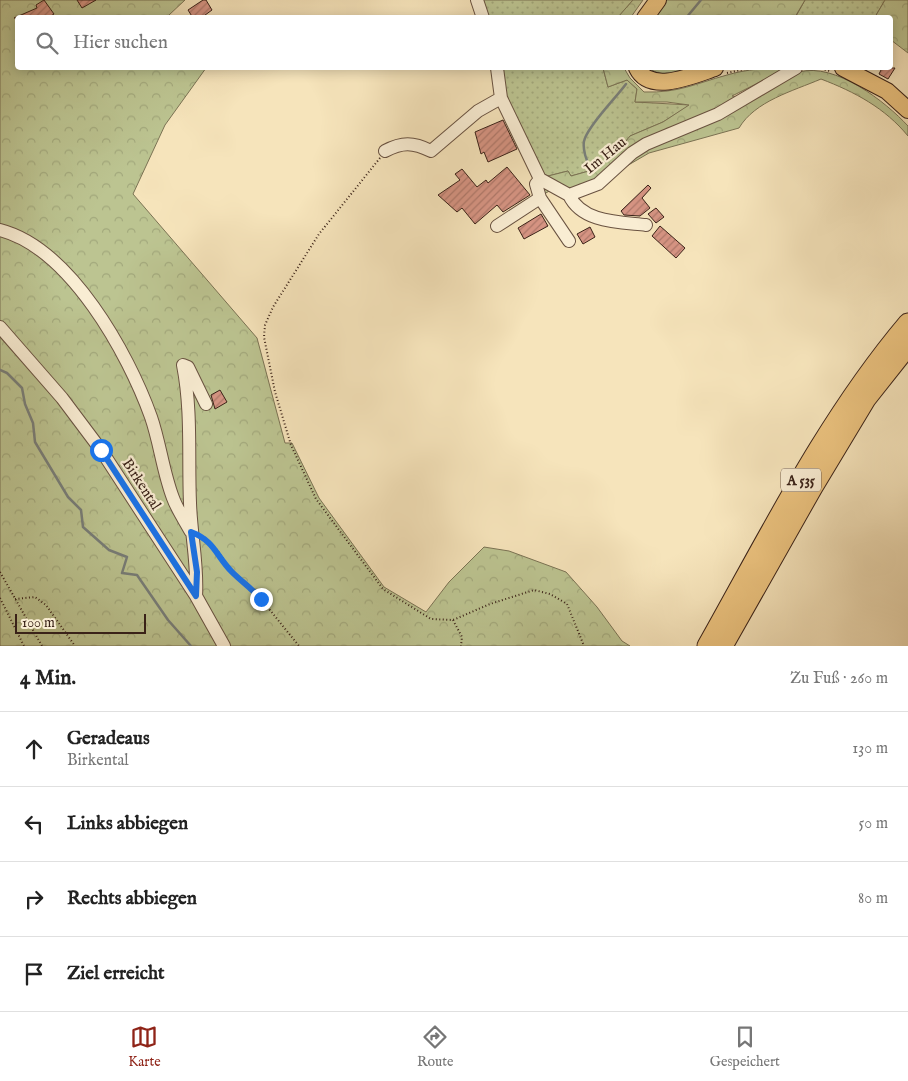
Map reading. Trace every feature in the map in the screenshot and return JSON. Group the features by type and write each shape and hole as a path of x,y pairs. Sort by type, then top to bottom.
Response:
{"highway":[{"name":"A 535","path":"707,646 801,480 855,391 908,323"},
{"name":"A 535","path":"723,646 866,399 908,346"}],"main road":[{"path":"647,15 658,0"},
{"path":"639,70 651,80 666,81 709,70"},
{"path":"847,70 887,91 908,110"}],"lane":[{"path":"477,0 482,15"},
{"path":"497,70 501,98 540,179 569,194 578,208 588,214 616,222 646,225"},
{"name":"Im Hau","path":"569,194 598,184 632,153 646,144 718,114 793,70"},
{"path":"385,151 399,144 408,143 430,151 478,111 501,98"},
{"path":"540,179 536,184 540,198 569,241"},
{"path":"497,226 540,198"},
{"path":"0,230 15,234 56,264 82,290 115,342 150,416 173,499 191,532"},
{"name":"Birkental","path":"0,327 62,398 101,450 196,596 224,646"},
{"path":"196,596 197,572 191,532 190,417 183,365 188,367 206,404"}],"path":[{"path":"385,151 319,234 273,307 265,325 264,337 275,392 291,445 316,498 383,589 431,619 453,620 534,590 550,594 567,604 584,646"},
{"path":"191,532 203,536 217,550 232,571 261,599 298,646"},
{"path":"0,572 42,646"},
{"path":"15,599 35,597 46,605 74,646"},
{"path":"0,598 24,646"},
{"path":"453,620 462,637 461,646"}],"green space":[{"path":"0,0 185,0 169,15 15,15 15,70 205,70 165,125 133,194 257,338 285,443 292,443 319,498 384,587 426,612 449,582 484,547 509,551 566,572 597,607 622,641 630,646 0,646"},
{"path":"480,0 633,0 620,15 484,15"},
{"path":"633,0 643,0 632,15 620,15"},
{"path":"664,0 805,0 796,15 652,15"},
{"path":"805,0 885,0 876,15 797,15"},
{"path":"885,0 908,0 908,53 893,42 893,15 876,15"},
{"path":"499,70 604,70 608,87 627,80 637,89 635,102 690,105 663,122 630,136 618,151 596,169 571,176 568,171 540,178 505,103"},
{"path":"604,70 625,70 630,78 644,92 656,92 695,85 742,71 784,70 732,96 741,97 758,93 799,72 813,70 844,78 859,86 887,106 908,126 908,136 889,117 869,102 846,89 821,79 765,104 746,119 739,128 649,153 625,167 563,196 559,186 540,196 540,178 568,171 571,176 596,169 618,151 630,136 663,122 689,105 667,102 635,102 637,89 627,80 608,87"},
{"path":"652,70 687,70 665,74"}],"building":[{"path":"44,0 54,14 21,15 37,8 36,5"},
{"path":"77,0 96,0 82,8"},
{"path":"206,0 212,10 205,15 191,15 188,10"},
{"path":"895,68 888,79 879,74 881,70 893,70"},
{"path":"503,120 517,149 488,162 484,152 481,154 475,132"},
{"path":"507,167 530,195 503,212 497,205 475,224 462,208 457,212 438,195 460,180 455,174 462,169 477,187 486,180 488,183"},
{"path":"648,185 651,188 642,198 650,208 640,216 624,215 621,211"},
{"path":"656,208 664,217 656,223 648,214"},
{"path":"541,214 548,226 524,239 518,228"},
{"path":"660,226 685,248 676,258 652,236"},
{"path":"590,227 595,237 583,244 577,234"},
{"path":"220,390 227,402 215,409 211,395"}],"waterway":[{"path":"688,15 701,0"},
{"path":"592,172 584,150 585,138 598,117 626,84"},
{"path":"0,370 7,373 22,388 25,404 33,423 35,442 68,497 81,510 83,527 109,550 127,557 122,573 137,575 168,620 191,646"}],"route":[{"path":"101,450 196,596 197,572 191,532 203,536 217,550 232,571 261,599"}]}
